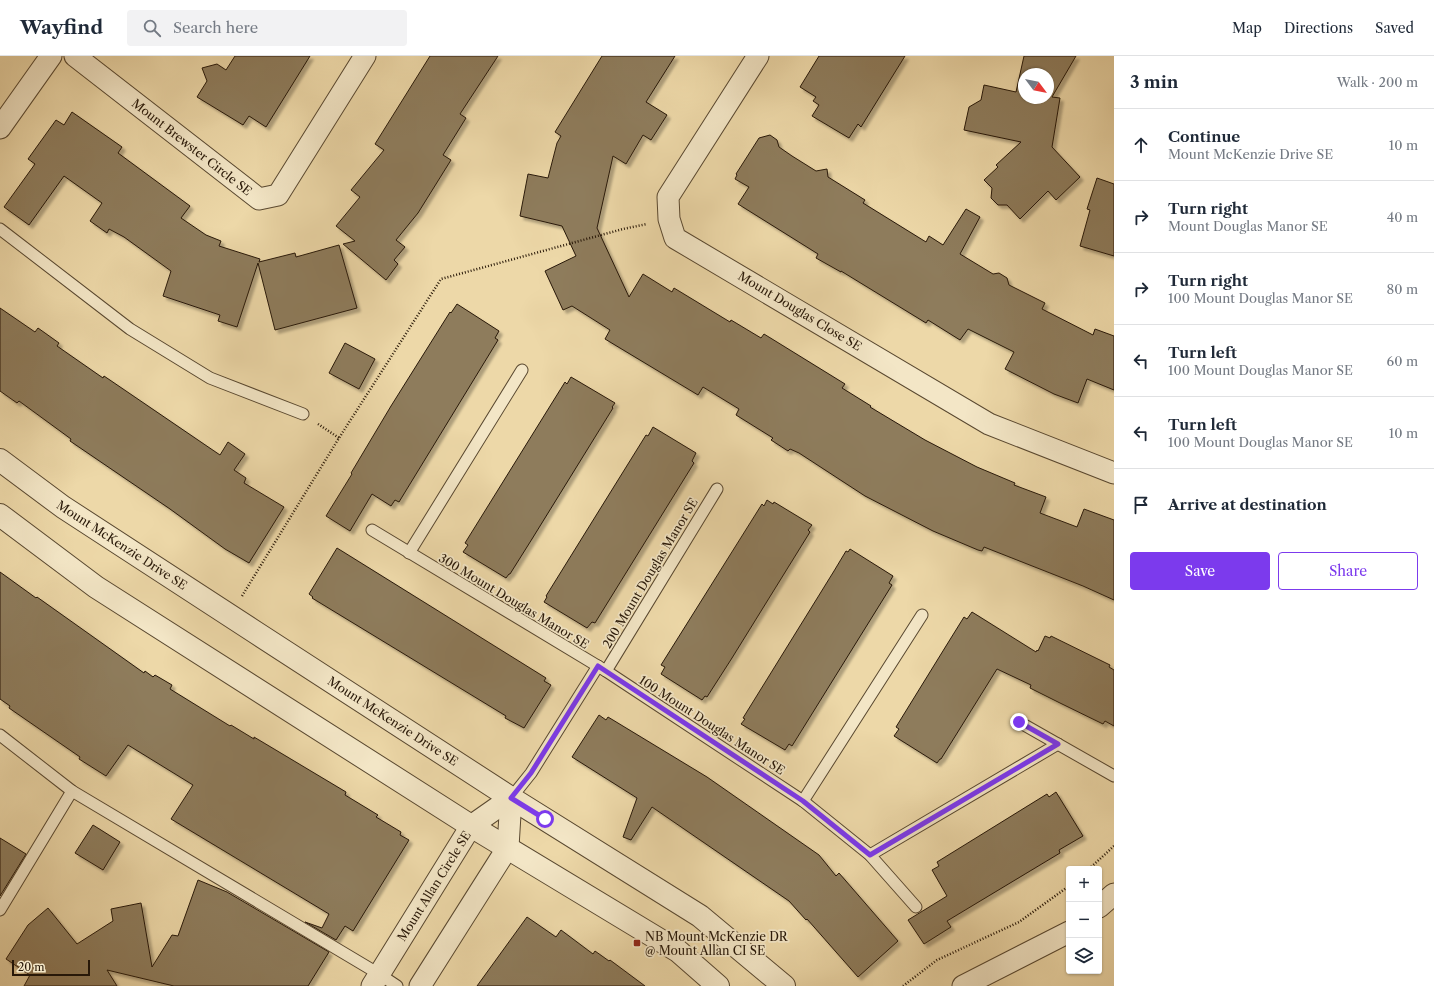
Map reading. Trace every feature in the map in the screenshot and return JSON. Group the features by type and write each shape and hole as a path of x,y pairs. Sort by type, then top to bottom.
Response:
{"street":[{"path":"0,128 51,56"},
{"name":"Mount Brewster Circle SE","path":"75,56 259,199 278,195 365,56"},
{"name":"Mount Douglas Close SE","path":"758,56 668,197 669,219 675,238 989,424 1114,473"},
{"name":"Mount McKenzie Drive SE","path":"0,460 69,511 511,798 700,916 784,986"},
{"path":"0,515 96,587 471,826 678,951 718,986"},
{"path":"420,986 508,847 511,798"},
{"name":"Mount Allan Circle SE","path":"376,980 471,826 511,798"},
{"path":"1102,904 1114,894"},
{"path":"963,986 1066,934"}],"lane":[{"path":"0,229 130,329 210,378 303,414"},
{"path":"409,553 522,370"},
{"name":"200 Mount Douglas Manor SE","path":"511,798 531,773 602,669 717,489"},
{"name":"300 Mount Douglas Manor SE","path":"372,530 602,669"},
{"path":"803,801 922,615"},
{"name":"100 Mount Douglas Manor SE","path":"602,669 803,801 870,855 916,907"},
{"path":"1019,722 1114,776"},
{"path":"0,735 72,791 376,980 397,986"},
{"path":"870,855 1058,744"},
{"path":"0,910 72,791"}],"path":[{"path":"240,600 339,438 440,279 623,229 669,219"},
{"path":"303,414 339,438"},
{"path":"1092,866 1114,846"},
{"path":"903,986 937,960 1019,922 1066,888"}],"building":[{"path":"235,56 310,56 266,127 249,116 243,125 197,97 207,81 202,68 217,64 226,70"},
{"path":"430,56 498,56 460,114 466,118 443,155 451,160 418,213 396,240 405,247 394,260 398,264 386,280 343,244 355,241 336,226 360,197 351,190 384,150 375,144"},
{"path":"602,56 675,56 646,102 667,115 651,140 643,135 626,164 613,156 597,228 629,297 643,274 672,292 674,288 730,322 731,320 761,338 764,334 845,384 842,388 871,406 870,407 925,440 977,467 1015,483 1014,485 1046,497 1040,513 1077,527 1084,509 1114,520 1114,600 1083,586 984,547 982,551 978,550 933,531 865,496 799,453 790,449 788,451 771,440 773,438 736,415 739,409 703,387 698,395 605,339 610,330 572,306 563,310 545,271 576,256 562,226 520,216 528,174 548,178 557,143 561,136 555,132"},
{"path":"819,56 905,56 861,127 858,124 849,138 812,116 819,105 813,101 816,97 800,87"},
{"path":"1024,56 1076,56 1054,94 1054,68 1021,68"},
{"path":"1018,83 1018,104 1054,104 1054,97 1060,98 1052,147 1080,177 1056,200 1048,191 1020,219 1007,205 998,205 991,198 992,188 984,180 998,167 996,165 1021,142 964,130 969,107 981,100 984,85 1016,92"},
{"path":"72,112 122,147 118,153 190,206 181,218 206,235 221,241 219,246 260,259 259,262 295,253 296,257 339,245 357,308 275,330 258,263 237,327 218,321 220,315 163,296 171,271 124,237 109,229 107,233 90,221 102,203 64,176 29,225 4,207 35,164 28,159 56,120 64,125"},
{"path":"770,135 777,140 779,147 792,156 816,171 827,169 828,177 865,200 863,203 926,242 929,236 943,245 966,209 980,217 960,254 993,274 999,273 1007,278 1009,285 1045,303 1042,309 1093,335 1095,329 1114,336 1114,390 1087,379 1078,403 1054,394 1005,369 1014,352 968,329 960,340 928,320 926,323 841,271 816,258 818,254 738,204 749,187 735,179 736,174 759,138"},
{"path":"1097,178 1114,184 1114,256 1080,246 1090,210 1087,209"},
{"path":"457,304 499,331 495,338 498,340 399,502 395,500 391,506 372,494 350,531 326,516 391,406 450,312 451,313"},
{"path":"0,308 35,332 38,328 59,343 57,346 220,455 228,442 245,454 234,470 246,478 244,483 284,507 249,563 225,549 170,509 70,441 71,439 19,401 17,403 0,391"},
{"path":"345,343 375,359 359,389 329,373"},
{"path":"571,377 615,403 532,539 506,578 463,552 468,545 465,543 565,382 567,384"},
{"path":"653,427 696,453 692,461 694,463 595,623 592,622 587,628 544,602 547,597 546,596 646,435 648,436"},
{"path":"767,500 773,504 774,502 812,525 808,530 810,532 707,697 705,696 702,700 661,674 665,667 661,665 762,504 764,506"},
{"path":"337,548 546,678 544,681 551,685 524,728 505,718 506,716 312,598 313,597 309,594"},
{"path":"850,549 893,576 889,583 892,585 792,746 789,744 785,750 741,724 745,719 743,718 846,551 848,552"},
{"path":"0,572 144,673 145,671 153,677 155,675 172,685 170,689 230,726 231,725 254,739 254,737 346,792 345,795 378,815 376,817 401,832 400,835 409,840 353,931 345,926 336,940 305,922 322,928 329,914 171,819 193,785 128,745 106,776 79,759 80,757 9,708 10,706 0,699"},
{"path":"972,612 1036,652 1037,650 1038,651 1045,636 1050,638 1051,636 1110,665 1109,667 1114,670 1114,726 1105,721 1103,724 1030,688 1031,685 997,669 941,759 937,763 894,736 899,729 896,727 964,617 967,619"},
{"path":"599,715 606,720 608,717 707,777 819,855 836,876 839,873 898,941 858,977 807,919 806,920 789,901 652,807 631,840 623,837 637,798 572,757"},
{"path":"1056,792 1083,836 1059,850 1060,853 947,921 951,927 924,944 908,920 947,896 932,870 939,866 937,862 1047,794 1049,797"},
{"path":"93,825 120,842 103,870 75,853"},
{"path":"0,838 26,854 0,896"},
{"path":"198,880 227,892 329,952 308,986 174,986 107,970 117,986 24,986 30,975 6,959 28,925 48,908 77,944 113,921 111,909 141,903 152,967 172,935 178,936"},
{"path":"527,917 556,937 561,930 593,954 595,951 609,961 610,960 645,986 477,986"}],"place":[{"name":"NB Mount McKenzie DR @ Mount Allan CI SE","path":"637,943"}],"route":[{"path":"545,819 511,798 531,773 598,666 803,801 870,855 1058,744 1019,722"}]}
